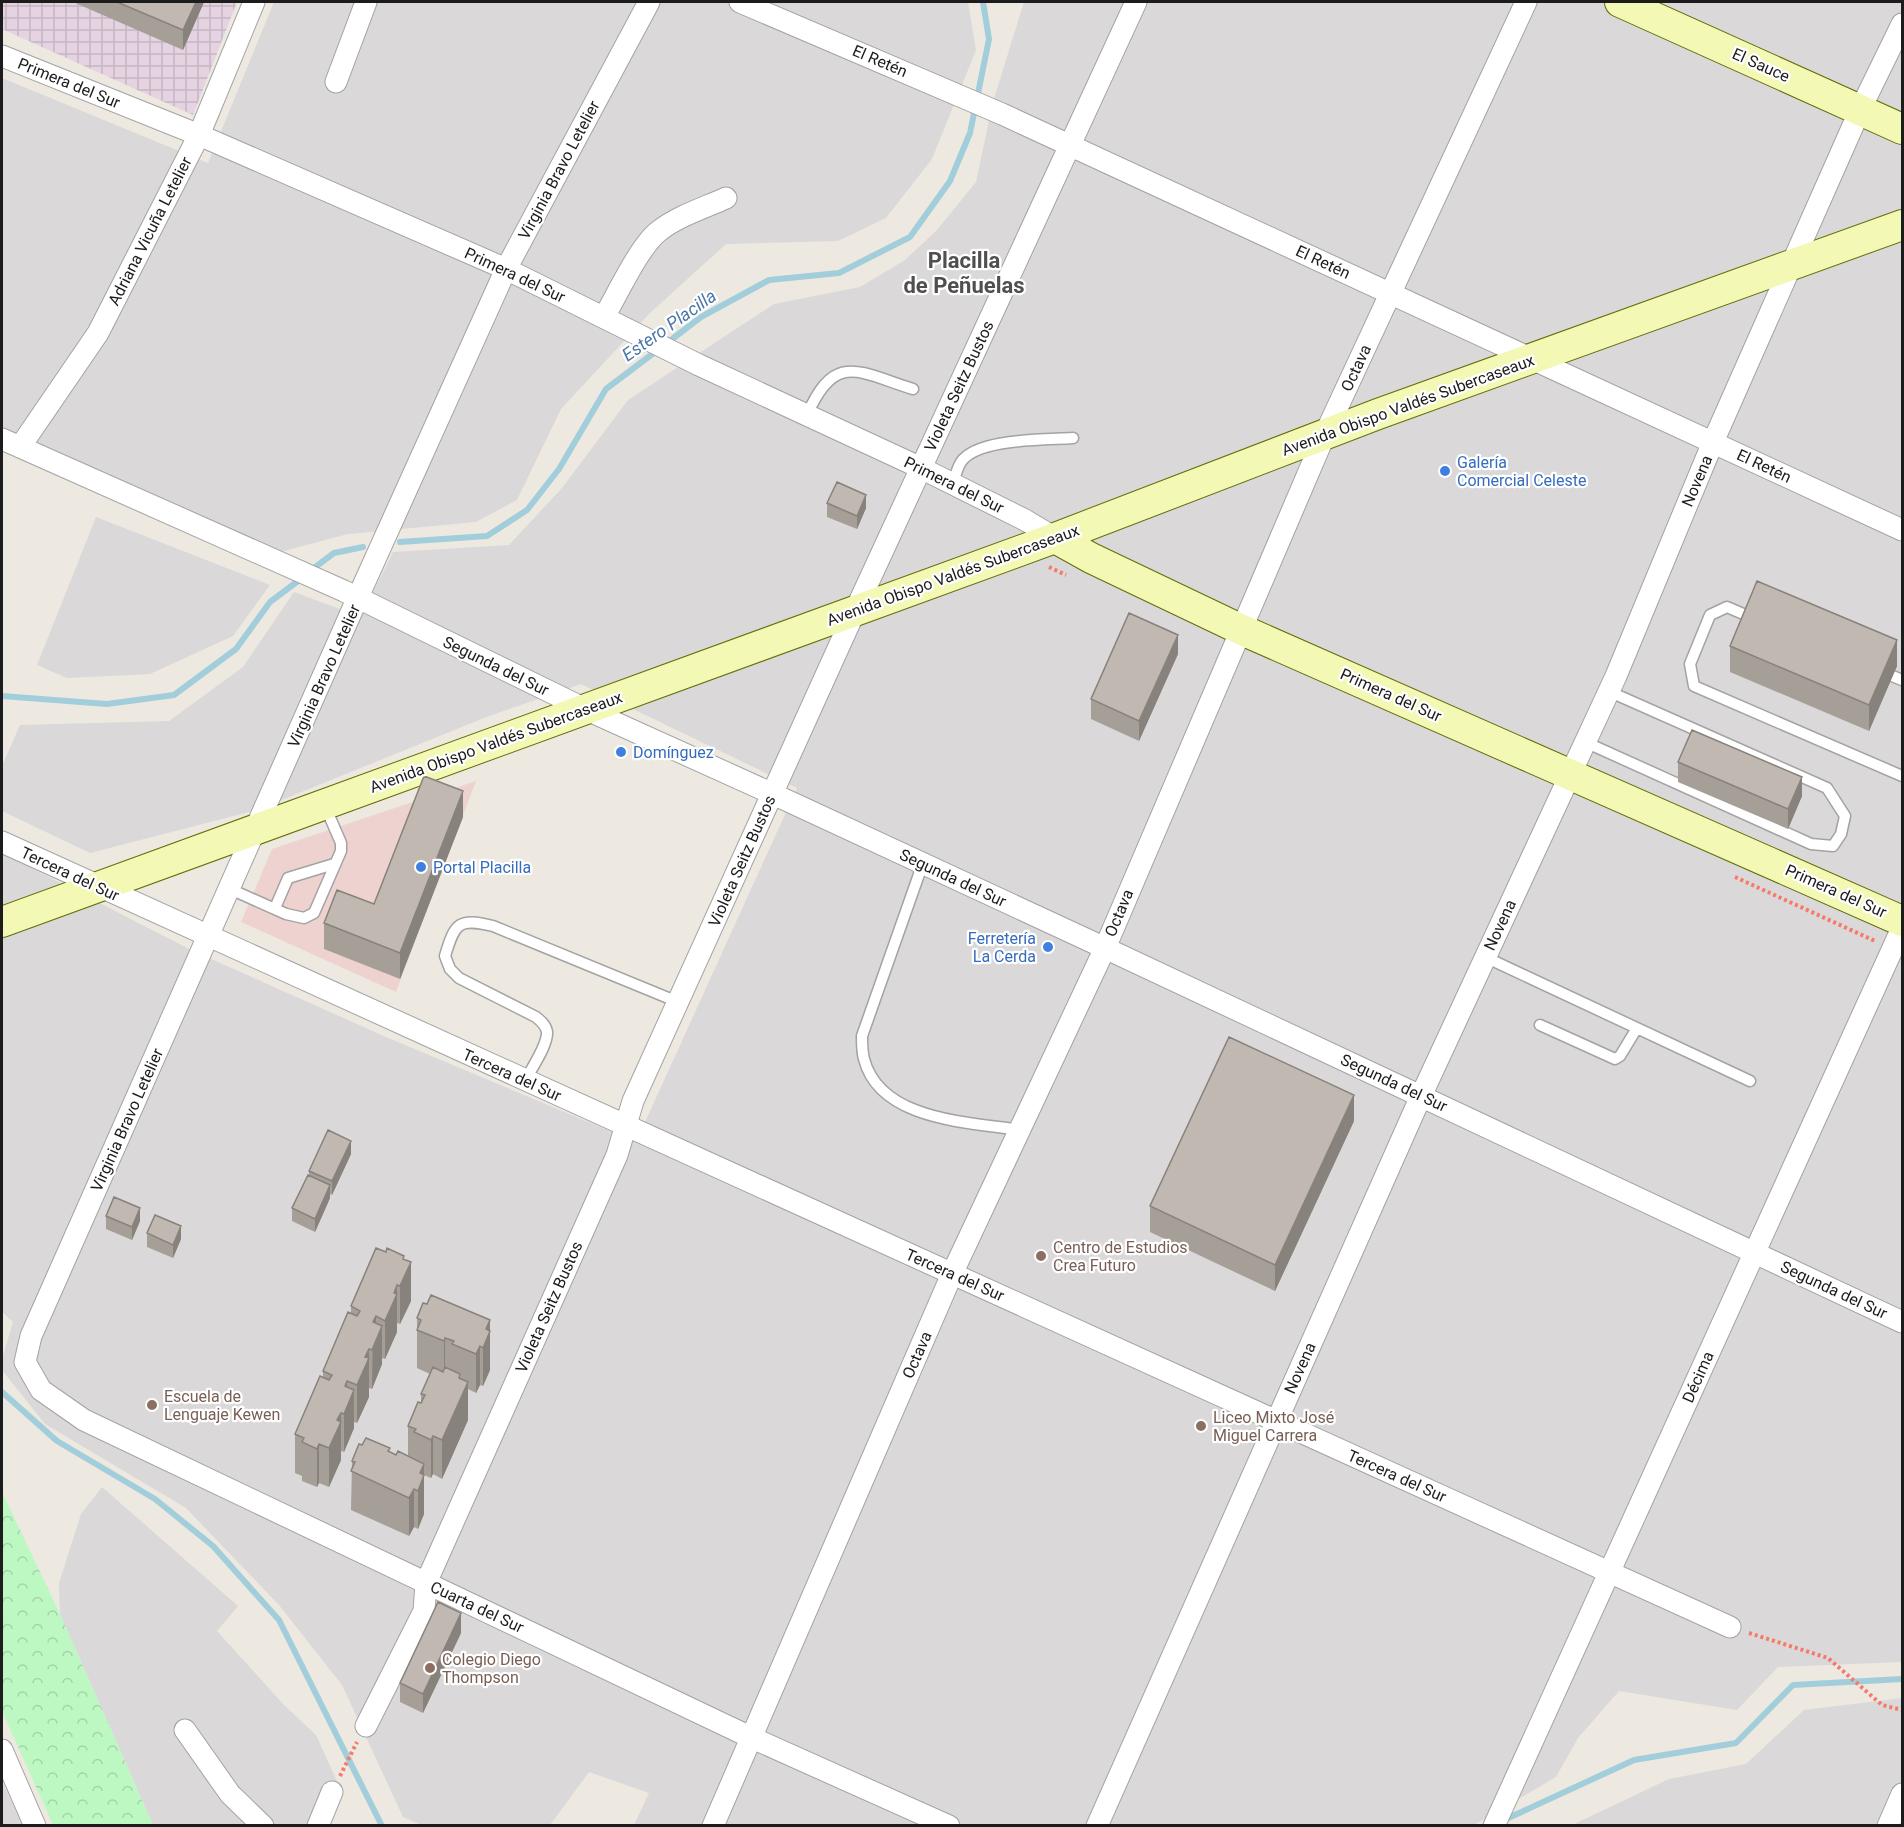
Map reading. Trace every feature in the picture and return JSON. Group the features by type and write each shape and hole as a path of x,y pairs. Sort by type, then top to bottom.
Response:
{"main road":[{"name":"El Sauce","path":"1620,2 1902,129"},
{"name":"Avenida Obispo Valdés Subercaseaux","path":"2,922 1055,538 1325,434 1902,225"},
{"name":"Primera del Sur","path":"1055,538 1091,558 1242,630 1902,921"}],"street":[{"name":"Adriana Vicuña Letelier","path":"11,443 98,333 199,135 254,2"},
{"path":"336,82 366,2"},
{"name":"Virginia Bravo Letelier","path":"25,1362 31,1336 256,829 351,594 506,269 649,2"},
{"name":"El Retén","path":"740,2 1002,114 1902,530"},
{"name":"Violeta Seitz Bustos","path":"366,1726 424,1611 426,1583 617,1155 633,1101 855,611 1136,2"},
{"name":"Octava","path":"713,1826 952,1274 1105,948 1325,434 1527,2"},
{"name":"Novena","path":"1097,1826 1421,1096 1608,691 1713,442 1860,110 1902,24"},
{"name":"Primera del Sur","path":"2,56 199,135 506,269 699,365 921,468 1025,520 1055,538"},
{"path":"604,317 647,243 658,231 675,220 726,198"},
{"name":"Segunda del Sur","path":"11,443 351,594 585,709 1105,948 1902,1322"},
{"name":"Tercera del Sur","path":"2,842 1730,1627"},
{"name":"Décima","path":"1494,1826 1902,928"},
{"name":"Cuarta del Sur","path":"25,1362 41,1390 84,1420 750,1737 949,1826"},
{"path":"185,1730 230,1794 263,1826"},
{"path":"2,1750 35,1826"},
{"path":"318,1826 332,1792"},
{"path":"1888,1826 1902,1794"}],"lane":[{"path":"807,416 813,401 831,377 841,372 852,370 912,389"},
{"path":"952,484 962,461 974,451 997,444 1073,438"},
{"path":"1760,621 1727,607 1710,615 1690,664 1695,686 1902,776"},
{"path":"1870,666 1902,680"},
{"path":"1585,742 1811,844 1833,846 1841,834 1845,816 1827,788 1608,691"},
{"path":"230,889 304,918 314,913 341,851 341,843 325,804"},
{"path":"922,863 862,1036 863,1056 867,1069 880,1089 900,1103 925,1115 1020,1130"},
{"path":"275,908 288,878 334,864"},
{"path":"525,1081 544,1044 547,1032 543,1023 536,1017 459,978 450,969 445,956 456,928 464,922 473,921 493,926 678,1002"},
{"path":"1485,957 1750,1081"},
{"path":"1540,1025 1615,1059 1620,1056 1637,1028"}],"path":[{"path":"1730,1627 1828,1658 1881,1705 1902,1710"},
{"path":"332,1792 366,1726"}],"shaded area":[{"path":"2,2 237,2 193,115 2,29"},
{"path":"274,2 968,2 976,50 932,159 886,218 838,241 726,244 650,313 561,409 517,500 476,522 348,534 280,552 2,428 2,78 208,163"},
{"path":"1024,2 1902,2 1902,1662 1778,1667 1737,1710 1619,1691 1578,1738 1556,1777 1474,1825 634,1825 649,1793 589,1772 550,1825 421,1825 403,1817 342,1685 279,1605 186,1508 45,1424 2,1370 2,1359 13,1322 2,1312 2,853 191,950 386,1037 636,1142 797,788 581,684 489,716 257,810 90,853 2,811 2,766 20,725 169,721 243,667 294,592 361,617 393,552 509,545 562,488 628,400 774,304 860,287 905,260 937,230 976,182 993,102"},
{"path":"96,517 270,585 233,636 150,674 67,678 37,665"},
{"path":"476,781 396,992 241,922 272,849"},
{"path":"102,1487 238,1606 217,1631 284,1705 316,1735 340,1788 325,1825 153,1825 60,1614 59,1583 81,1514"},
{"path":"1902,1698 1902,1825 1570,1826 1669,1779 1746,1764 1804,1710"},
{"path":"2,1781 22,1825 2,1825"}],"green space":[{"path":"2,1492 60,1614 153,1825 53,1825 2,1711"}],"building":[{"path":"117,2 196,2 183,30"},
{"path":"837,482 866,495 857,516 827,503"},
{"path":"1757,581 1897,640 1869,705 1730,646"},
{"path":"1129,613 1178,635 1139,721 1091,699"},
{"path":"1692,730 1802,777 1788,809 1678,762"},
{"name":"Portal Placilla","path":"424,776 463,791 400,953 324,923 337,890 374,904"},
{"path":"1229,1037 1354,1095 1275,1265 1150,1206"},
{"path":"328,1130 351,1141 332,1181 309,1171"},
{"path":"308,1175 330,1185 315,1219 292,1208"},
{"path":"114,1197 140,1208 132,1227 106,1216"},
{"path":"155,1215 181,1226 173,1245 147,1233"},
{"path":"376,1248 386,1252 387,1248 411,1262 400,1286 397,1285 394,1293 397,1294 385,1321 376,1316 373,1322 382,1326 372,1350 369,1349 365,1357 369,1358 357,1385 347,1381 345,1386 354,1390 344,1414 341,1413 337,1420 341,1422 329,1448 319,1444 317,1449 302,1442 304,1438 295,1434 320,1376 329,1380 332,1375 323,1371 348,1312 357,1316 360,1311 351,1306"},
{"path":"431,1295 490,1320 486,1329 490,1331 483,1348 480,1346 476,1354 452,1344 454,1341 445,1338 444,1341 417,1330 421,1320 417,1318 423,1303 427,1304"},
{"path":"433,1367 443,1372 445,1367 460,1374 459,1378 468,1382 442,1440 433,1436 431,1440 414,1432 416,1429 408,1426 418,1402 421,1403 425,1395 421,1394"},
{"path":"366,1438 390,1448 388,1451 396,1455 398,1451 424,1464 420,1473 424,1475 418,1491 414,1489 409,1498 351,1471 355,1462 352,1461 359,1444 362,1445"},
{"path":"438,1602 461,1613 423,1694 400,1683"}],"waterway":[{"name":"Estero Placilla","path":"667,343 701,317 769,280 839,273 910,237 950,181 970,133 989,39 983,2"},
{"name":"Estero Placilla","path":"400,542 487,536 527,510 559,469 606,389 659,349"},
{"name":"Estero Placilla","path":"310,571 334,553 363,547"},
{"name":"Estero Placilla","path":"2,696 107,704 174,695 236,649 270,602 302,578"},
{"path":"2,1392 57,1441 155,1499 213,1546 279,1620 382,1826"},
{"path":"1504,1820 1634,1760 1736,1743 1793,1685 1902,1679"}],"place":[{"name":"Galería Comercial Celeste","path":"1445,471"},
{"name":"Domínguez","path":"621,752"},
{"name":"Portal Placilla","path":"421,867"},
{"name":"Ferretería La Cerda","path":"1048,947"},
{"name":"Centro de Estudios Crea Futuro","path":"1041,1256"},
{"name":"Escuela de Lenguaje Kewen","path":"152,1405"},
{"name":"Liceo Mixto José Miguel Carrera","path":"1201,1426"},
{"name":"Colegio Diego Thompson","path":"430,1668"}],"district":[{"name":"Placilla de Peñuelas","path":"964,272"}]}
